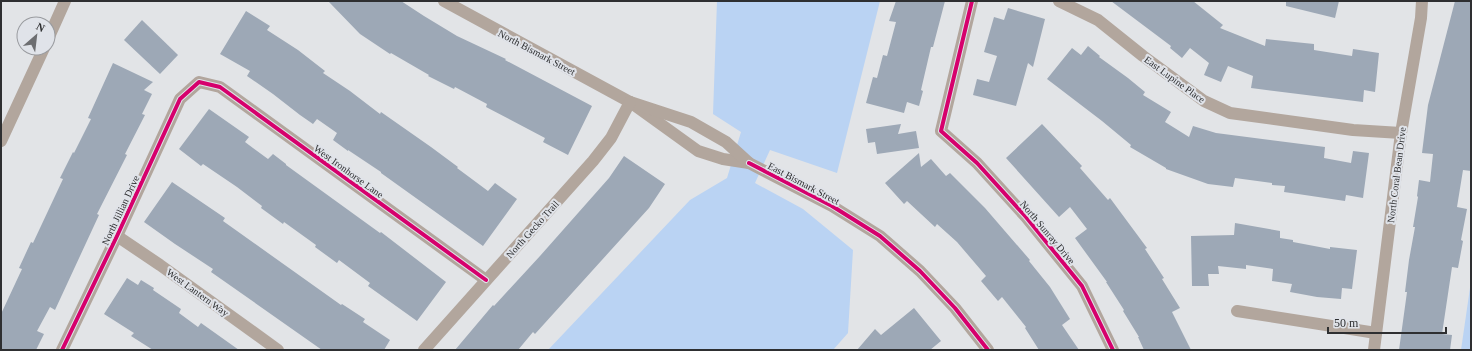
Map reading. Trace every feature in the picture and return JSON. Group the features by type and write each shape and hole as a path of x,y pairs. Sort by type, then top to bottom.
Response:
{"street":[{"path":"56,21 65,1"},
{"name":"North Bismark Street","path":"444,1 630,102"},
{"name":"North Sunray Drive","path":"972,1 941,131 977,164 1026,217 1082,286 1113,350"},
{"name":"East Lupine Place","path":"1059,1 1098,20 1143,56 1204,101 1230,113 1353,130 1401,133"},
{"name":"North Coral Bean Drive","path":"1374,350 1401,133 1421,18 1422,1"},
{"path":"1,141 40,56"},
{"name":"North Jillian Drive","path":"62,350 117,236 180,99 199,82"},
{"name":"West Ironhorse Lane","path":"199,82 220,87 486,280"},
{"name":"East Bismark Street","path":"630,102 691,122 726,142 749,163 832,206 880,236 920,271 955,308 988,350"},
{"name":"East Bismark Street","path":"630,102 698,151 723,159 749,163"},
{"name":"North Gecko Trail","path":"424,350 593,160 610,138 630,102"},
{"path":"698,151 710,133"},
{"name":"West Lantern Way","path":"117,236 278,350"},
{"path":"1237,311 1376,333"}],"shaded area":[{"path":"717,1 880,1 837,173 770,150 755,183 803,209 853,250 848,333 833,350 548,350 690,200 727,178 741,132 713,114"},
{"path":"1471,281 1471,350 1461,350"}],"building":[{"path":"328,1 401,1 457,36 506,59 505,60 592,106 568,155 543,142 545,138 486,107 487,104 455,87 454,89 428,76 429,75 391,53 390,54 360,34"},
{"path":"896,1 945,1 933,47 931,47 921,90 923,91 919,106 907,102 904,113 866,103 873,77 877,78 883,55 887,56 896,22 889,21"},
{"path":"1111,1 1193,1 1223,25 1220,28 1265,46 1266,39 1314,44 1314,50 1352,56 1353,49 1379,53 1375,92 1364,90 1363,102 1251,88 1253,76 1228,66 1221,82 1204,75 1209,63 1190,48 1182,58 1170,48 1171,46"},
{"path":"1286,1 1339,1 1335,18 1286,6"},
{"path":"1455,1 1471,1 1471,171 1463,170 1457,207 1467,209 1461,240 1463,241 1458,268 1452,267 1442,334 1452,335 1450,350 1399,350 1407,292 1405,292 1409,260 1415,227 1413,227 1419,180 1430,182 1433,154 1422,153 1428,105"},
{"path":"1008,8 1045,19 1033,67 1028,63 1016,106 973,95 977,79 989,82 997,56 984,52 994,17 1004,20"},
{"path":"246,11 270,26 267,30 298,50 325,71 323,73 380,114 381,112 431,147 488,191 495,183 517,199 483,246 381,172 333,140 337,133 317,119 313,124 247,76 250,71 220,54"},
{"path":"142,20 178,55 160,74 124,40"},
{"path":"1088,46 1100,56 1099,57 1145,92 1143,95 1171,112 1165,122 1189,137 1193,126 1216,133 1325,147 1324,158 1351,163 1353,151 1369,153 1363,198 1346,195 1345,201 1284,192 1285,186 1235,178 1233,187 1208,184 1166,169 1130,147 1131,145 1102,121 1047,79 1072,48 1081,55"},
{"path":"113,63 153,82 144,90 152,94 142,114 145,115 125,154 127,155 97,214 99,215 55,310 50,307 37,331 44,334 36,350 1,350 1,314 22,269 19,268 31,242 33,243 63,179 60,178 91,119 88,118"},
{"path":"209,109 249,137 245,142 268,159 273,154 380,233 381,232 446,282 417,321 368,286 370,283 339,260 337,263 315,247 316,245 284,222 283,224 261,208 262,206 237,187 203,164 201,166 179,149"},
{"path":"901,124 898,134 916,131 919,148 877,154 875,142 868,143 866,129"},
{"path":"1042,124 1082,166 1080,168 1108,200 1110,198 1147,248 1145,249 1164,278 1162,279 1180,308 1172,312 1191,350 1144,350 1139,337 1107,282 1075,238 1087,229 1070,207 1059,217 1006,158"},
{"path":"919,153 921,167 931,159 946,176 950,173 985,208 1030,260 1029,261 1050,287 1070,319 1062,325 1079,350 1039,350 1025,328 1026,327 1002,297 998,301 981,281 986,276 957,242 937,224 935,227 907,201 904,204 885,183"},
{"path":"624,156 665,184 649,208 535,334 533,332 518,350 455,350 493,305 494,306 540,256 609,178"},
{"path":"172,182 225,218 223,221 341,305 342,304 365,319 363,322 390,340 384,350 322,350 211,272 213,269 144,222"},
{"path":"1235,223 1280,231 1280,238 1293,240 1293,242 1330,249 1330,247 1357,250 1352,289 1342,288 1341,299 1317,297 1290,292 1292,284 1272,281 1273,269 1246,265 1246,269 1218,266 1219,274 1208,274 1209,286 1192,286 1191,236 1234,235"},
{"path":"127,278 138,285 141,280 154,288 153,290 181,309 179,313 198,327 201,323 239,350 153,350 131,336 134,333 104,314"},
{"path":"914,308 941,341 930,350 857,350 875,329 881,335"}],"cycle path":[{"path":"972,1 941,131 977,163 1026,217 1082,286 1113,350"},
{"path":"62,350 117,236 180,99 199,82 220,87 486,280"},
{"path":"749,163 832,206 880,236 920,271 955,308 988,350"}]}
